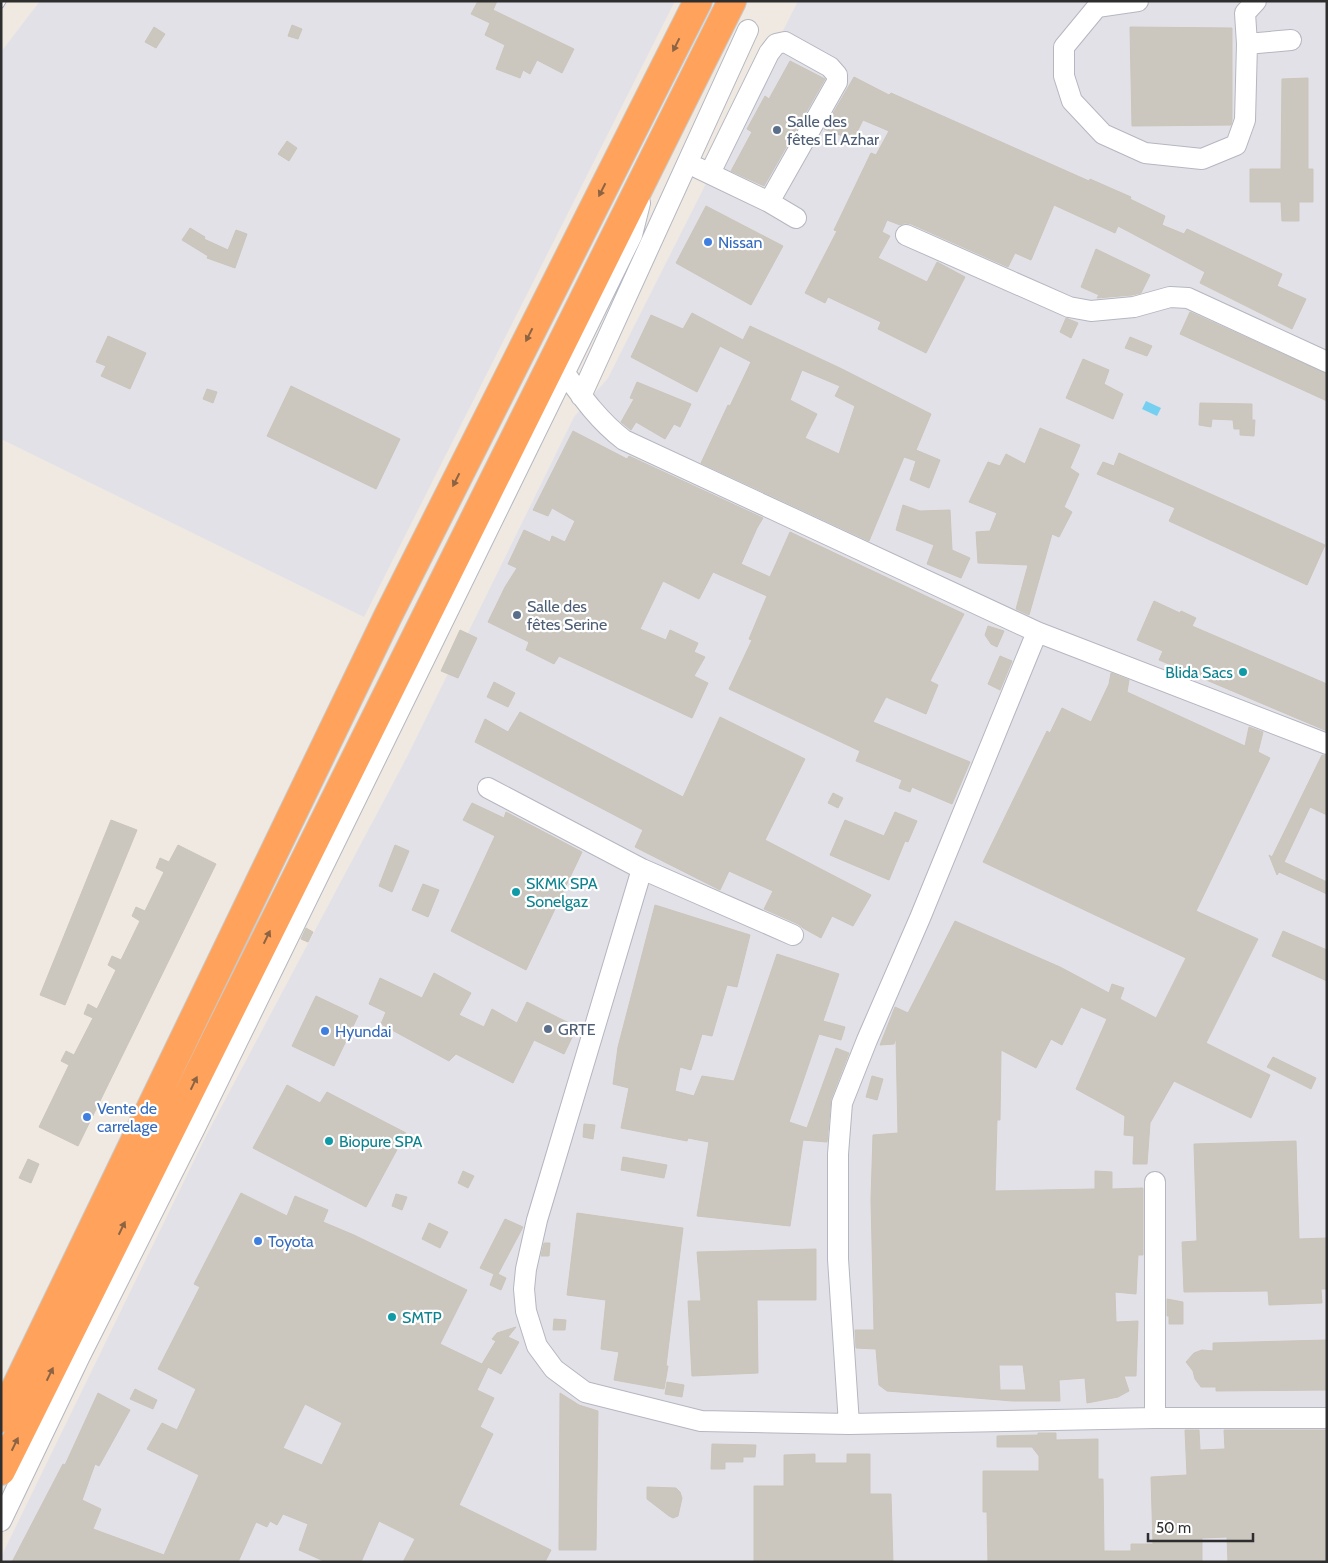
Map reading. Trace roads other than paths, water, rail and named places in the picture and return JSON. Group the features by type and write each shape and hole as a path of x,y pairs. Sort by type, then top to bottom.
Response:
{"highway":[{"path":"1,1418 388,616 698,1"},
{"path":"1,1471 732,1"}],"street":[{"path":"1138,1 1097,7 1064,47 1064,76 1072,101 1103,134 1145,154 1202,159 1236,145 1244,120 1247,44 1245,13 1256,1"},
{"path":"581,396 748,30"},
{"path":"1247,44 1291,40"},
{"path":"710,173 769,53 776,44 785,42 830,67 837,75 837,82 769,202"},
{"path":"687,163 769,202 796,218"},
{"path":"1,1521 80,1356 194,1130 632,235 645,176"},
{"path":"906,234 1069,307 1091,311 1134,307 1170,297 1188,298 1327,362"},
{"path":"564,372 607,427 624,440 1037,632 1327,744"},
{"path":"849,1424 838,1259 838,1154 842,1103 1037,632"},
{"path":"488,788 642,869 793,935"},
{"path":"642,869 537,1220 528,1261 524,1289 526,1311 537,1346 554,1370 585,1392 701,1420 849,1424 1155,1418 1327,1418"},
{"path":"1155,1182 1155,1418"}],"water":[{"path":"1146,401 1161,408 1157,416 1142,409"}],"railway":[{"path":"1,6 4,1"}],"place":[{"name":"Salle des fêtes El Azhar","path":"777,130"},
{"name":"Nissan","path":"708,242"},
{"name":"Salle des fêtes Serine","path":"517,615"},
{"name":"Blida Sacs","path":"1243,672"},
{"name":"SKMK SPA Sonelgaz","path":"516,892"},
{"name":"GRTE","path":"548,1029"},
{"name":"Hyundai","path":"325,1031"},
{"name":"Vente de carrelage","path":"87,1117"},
{"name":"Biopure SPA","path":"329,1141"},
{"name":"Toyota","path":"258,1241"},
{"name":"SMTP","path":"392,1317"}]}
